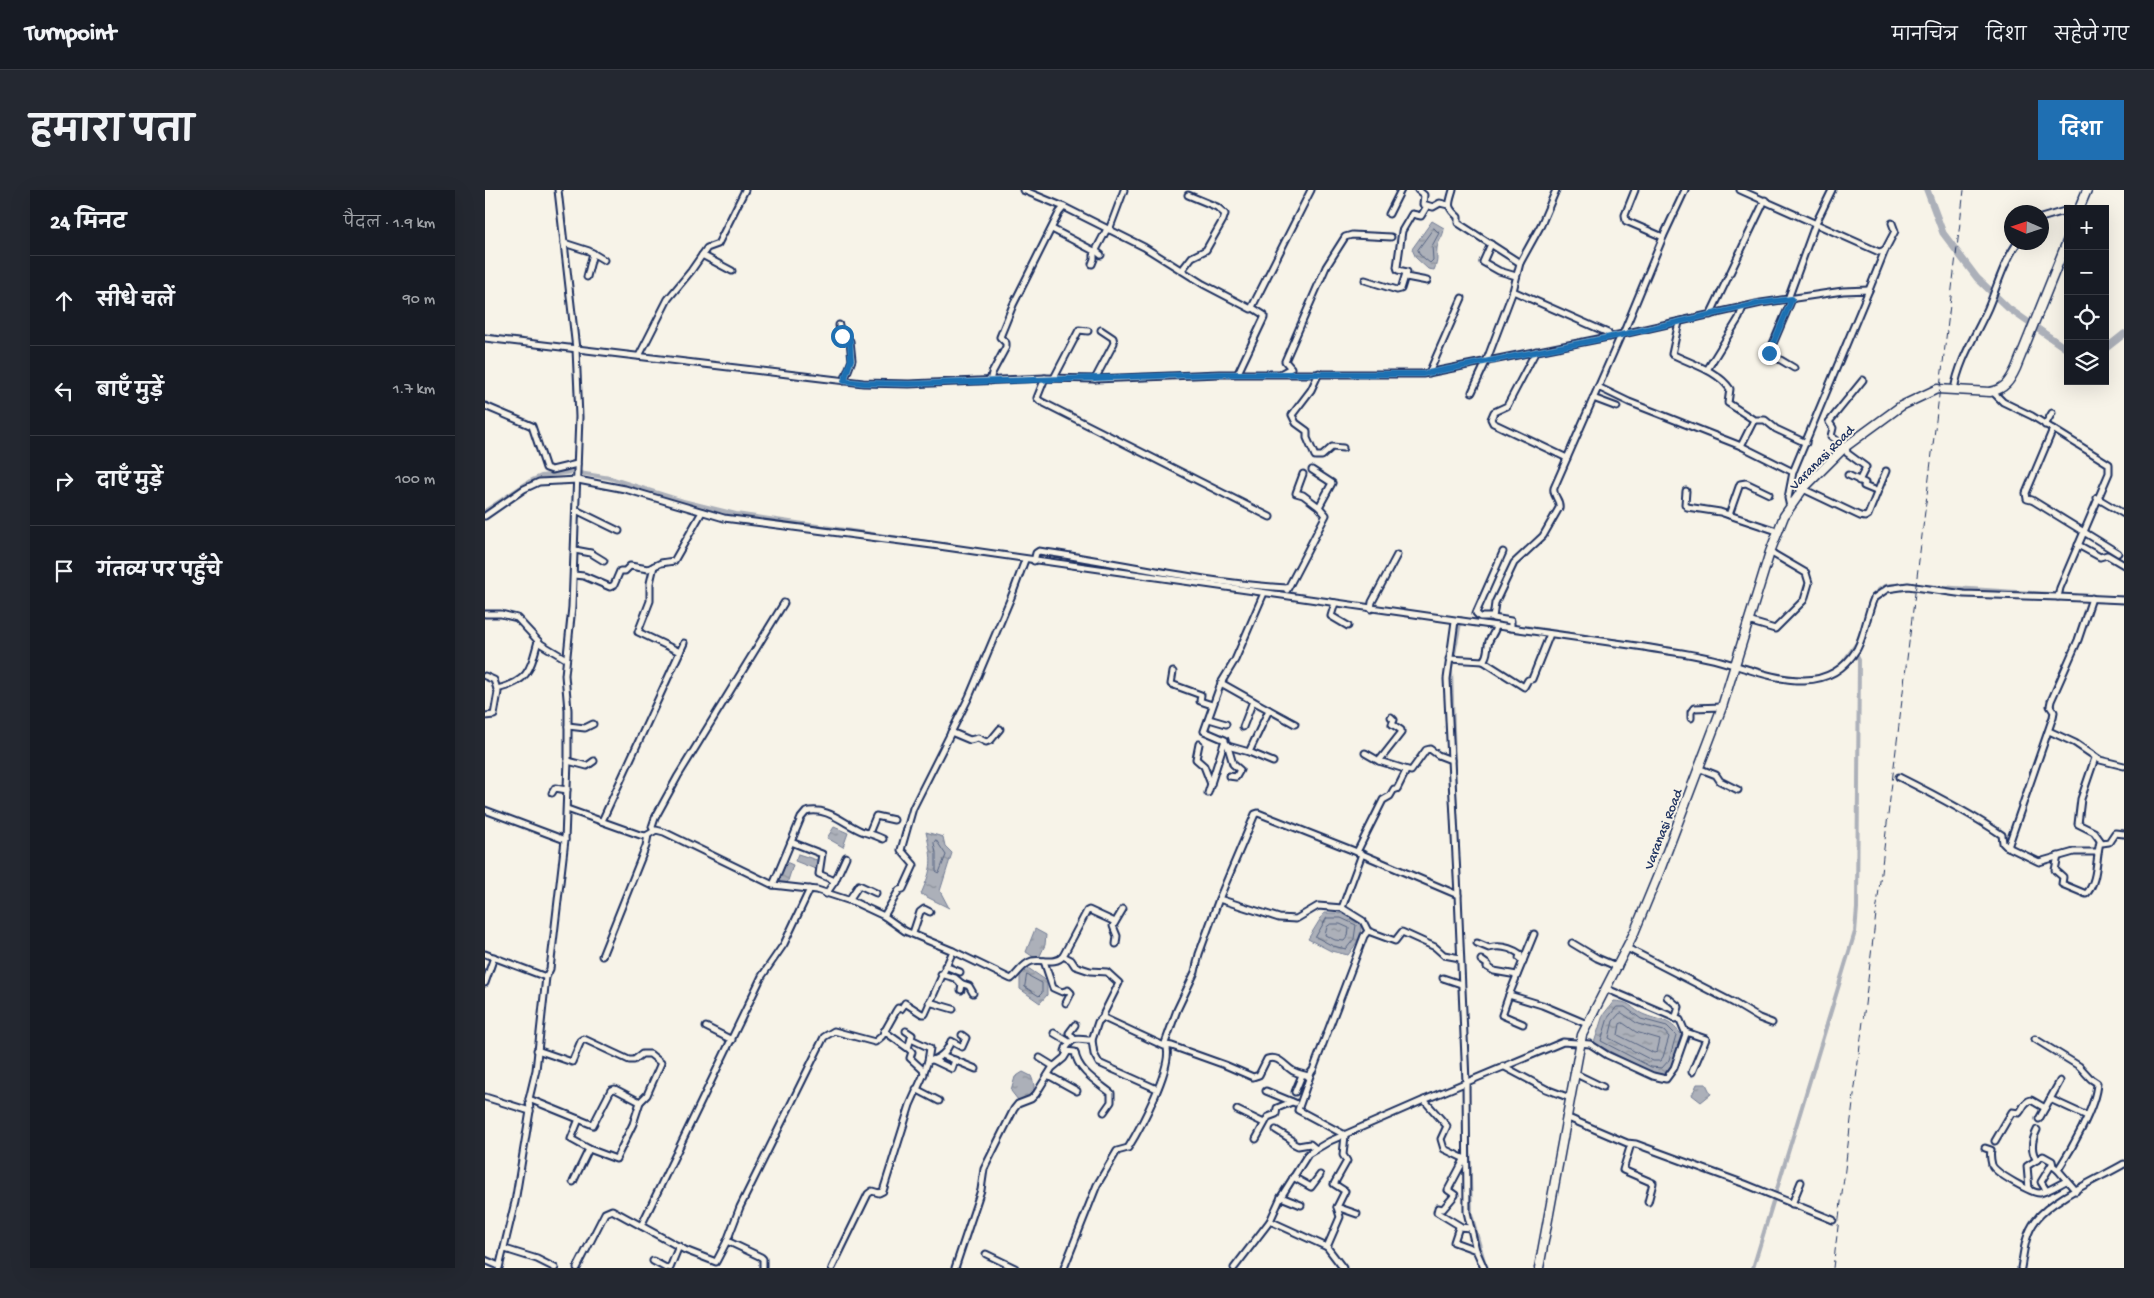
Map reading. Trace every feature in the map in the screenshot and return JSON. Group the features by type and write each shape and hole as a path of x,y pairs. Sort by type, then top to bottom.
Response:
{"highway":[{"path":"2081,205 2087,190"},
{"path":"1993,392 2002,389 2010,381 2064,248"},
{"name":"Varanasi Road","path":"1539,1268 1579,1044 1587,1024 1627,948 1661,870 1722,707 1777,531 1790,507 1803,490 1845,446 1901,406 1937,389 1993,392"}],"street":[{"path":"485,1260 499,1267 505,1249 515,1202 530,1112 529,1099 535,1070 547,977 550,969 565,840 568,726 565,680 574,575 579,409 576,349 558,190"},
{"path":"639,356 669,299 707,248 718,244 745,190"},
{"path":"1023,190 1108,229 1150,251 1219,293 1264,314 1238,374"},
{"path":"1101,255 1097,248 1108,229 1124,190"},
{"path":"1253,308 1311,190"},
{"path":"1389,214 1401,190"},
{"path":"1418,190 1424,195 1423,204 1433,207 1440,203 1448,205"},
{"path":"1453,190 1448,205 1450,210 1458,217 1458,223 1520,263"},
{"path":"1472,392 1486,362 1513,291 1520,263 1541,225 1556,190"},
{"path":"1635,190 1625,214 1626,221 1663,237"},
{"path":"1492,617 1495,603 1513,563 1543,536 1559,508 1560,504 1554,493 1554,488 1685,190"},
{"path":"1740,190 1879,252 1885,250"},
{"path":"1794,368 1769,353 1790,299 1815,224 1832,190"},
{"path":"1182,270 1192,257 1208,248 1225,214 1217,207 1188,195"},
{"path":"1710,315 1765,200"},
{"path":"1407,272 1398,270 1397,267 1402,231 1412,214 1421,216 1427,206"},
{"path":"990,381 1006,345 1001,336 1013,305 1059,213 1064,208"},
{"path":"2049,215 2064,211"},
{"path":"1790,507 1788,498 1793,472 1885,250 1895,231 1892,224"},
{"path":"1052,229 1094,251 1092,264"},
{"path":"1282,373 1291,368 1285,361 1326,267 1345,237 1352,235 1391,237"},
{"path":"564,243 593,253 604,260"},
{"path":"1491,244 1483,262 1499,271 1516,276"},
{"path":"1954,390 1971,340 1987,310 2013,250"},
{"path":"587,277 593,253"},
{"path":"702,255 731,271"},
{"path":"1365,280 1397,290 1401,289 1407,272"},
{"path":"1407,272 1406,277 1427,281"},
{"path":"485,338 844,381 900,384 1045,378 1095,379 1282,373 1429,373 1610,337 1743,307 1843,291 1869,290"},
{"path":"1513,291 1608,333 1610,337"},
{"path":"1429,373 1462,298"},
{"path":"1707,370 1739,318 1743,307"},
{"path":"1679,322 1672,354 1707,370 1729,386 1728,403 1754,420 1765,420 1776,430 1806,443"},
{"path":"839,324 840,334 850,341 851,360 844,381"},
{"path":"1054,378 1079,330 1088,332"},
{"path":"1095,379 1114,343 1113,338 1101,330"},
{"path":"1536,352 1507,406 1494,412 1491,419 1493,423 1567,458"},
{"path":"1319,373 1311,390 1292,415 1296,423 1307,431 1307,438 1315,456 1322,456 1332,447 1343,448"},
{"path":"1045,378 1037,395 1040,402 1269,517"},
{"path":"1859,481 1866,467 1847,453 1845,446 1831,436 1833,428 1829,422 1863,380"},
{"path":"1598,387 1629,402 1741,446 1793,472"},
{"path":"1993,392 2003,402 2028,414 2109,464 2109,472 2059,594"},
{"path":"1593,398 1617,407"},
{"path":"485,406 532,426 546,468 578,472 625,489 702,512 745,521 932,545 1025,560 1035,557 1264,593 1286,592"},
{"path":"2045,425 2052,412"},
{"path":"1741,446 1754,420"},
{"path":"2053,429 2026,493 2027,499 2032,500 2084,530 2118,553"},
{"path":"1312,470 1332,483 1319,507"},
{"path":"1803,490 1862,517 1868,514 1885,471"},
{"path":"485,516 524,489 539,482 578,472"},
{"path":"1286,592 1326,516 1319,507 1303,495 1296,493 1303,474"},
{"path":"1848,475 1865,483 1864,486 1876,491"},
{"path":"1729,515 1740,484 1746,483 1769,494"},
{"path":"1685,491 1685,504 1687,507 1729,515 1777,531"},
{"path":"2097,498 2124,514"},
{"path":"576,510 619,531"},
{"path":"574,575 584,576 610,586 614,585 621,571 625,571 630,566 648,568 663,562 674,561 702,512"},
{"path":"2078,545 2100,558 2107,555 2124,565"},
{"path":"575,550 591,553 604,561"},
{"path":"1035,557 1039,551 1286,592 1335,603 1372,606 1496,626 1511,626 1550,634 1699,656 1736,662 1781,679 1802,680 1829,674 1842,666 1855,651 1874,598 1879,593 1891,588 1909,586 1968,595 2059,594 2124,600"},
{"path":"1503,552 1476,613 1480,617 1492,617 1511,626"},
{"path":"1748,621 1775,629 1804,600 1809,583 1806,573 1769,552"},
{"path":"1372,606 1397,555"},
{"path":"884,916 899,890 903,888 914,865 901,850 901,843 913,808 969,697 1025,560"},
{"path":"654,566 649,583 650,601 638,632 680,652"},
{"path":"1229,776 1236,777 1240,770 1233,764 1224,739 1204,731 1221,683 1235,660 1264,593"},
{"path":"2007,847 2049,731 2054,714 2050,706 2051,701 2077,640 2092,598"},
{"path":"654,831 652,827 655,818 678,776 784,603"},
{"path":"1335,603 1331,616 1348,626"},
{"path":"485,620 486,614 501,614 517,618 538,641 566,658"},
{"path":"1459,621 1447,679 1461,984 1468,1081 1467,1212 1476,1250 1484,1268"},
{"path":"1483,661 1488,655 1489,640 1495,634 1496,626"},
{"path":"1452,660 1483,661 1524,687 1528,680 1532,679 1550,634"},
{"path":"497,689 511,686 525,676 531,667 538,641"},
{"path":"602,821 684,643"},
{"path":"1173,672 1171,684 1201,695 1200,701 1212,705"},
{"path":"485,676 494,680 497,689 494,715 485,716"},
{"path":"1221,683 1295,724"},
{"path":"1243,727 1253,701"},
{"path":"1691,718 1691,712 1694,708 1722,707"},
{"path":"1249,752 1269,710"},
{"path":"1379,761 1401,732 1392,724 1394,720 1391,717"},
{"path":"1209,719 1225,724"},
{"path":"568,726 585,728 593,724"},
{"path":"951,732 970,740 978,738 986,742 991,740 1000,729"},
{"path":"2049,731 2075,743 2105,763 2124,768"},
{"path":"1199,744 1196,758 1206,770 1211,784"},
{"path":"1226,744 1273,762"},
{"path":"1208,793 1226,744"},
{"path":"1365,753 1379,761 1406,771 1413,770 1426,750 1430,749 1438,755 1451,760"},
{"path":"2095,758 2081,799 2078,824 2094,832 2101,842"},
{"path":"568,761 587,766 595,761"},
{"path":"1698,768 1716,775 1720,781 1738,790"},
{"path":"1342,908 1359,853 1383,800 1390,796 1394,789 1397,789 1406,771"},
{"path":"1899,777 1947,801 1999,832 2003,835 2003,842 2007,847 2039,862 2079,851 2098,852"},
{"path":"552,793 555,788 567,790"},
{"path":"567,809 640,835 654,831 664,832 773,885 810,889 849,900 884,916 905,931 953,951 1011,979 1027,963 1059,960 1087,911 1089,910 1115,922"},
{"path":"485,810 565,840"},
{"path":"773,885 803,814 808,811 828,813 883,838"},
{"path":"1064,1268 1097,1185 1117,1152 1120,1149 1127,1149 1152,1106 1165,1066 1167,1033 1195,972 1199,954 1219,899 1255,814 1258,813 1359,853 1457,895"},
{"path":"869,833 876,816 894,820"},
{"path":"2101,842 2109,842 2115,833 2124,834"},
{"path":"602,956 646,846 648,834"},
{"path":"791,842 822,854 819,874 835,881"},
{"path":"2058,856 2055,870 2063,877 2062,884 2086,894 2090,890 2093,880 2101,842"},
{"path":"826,894 835,881 846,857"},
{"path":"849,900 859,885 876,893"},
{"path":"641,1226 733,1040 762,976 784,944 810,889"},
{"path":"1219,899 1279,918 1296,919 1318,906 1342,908 1363,921 1368,930 1395,941 1402,932 1435,947 1444,956 1460,958"},
{"path":"1115,944 1117,936 1112,928 1123,909"},
{"path":"913,934 921,912 923,910 930,912"},
{"path":"1345,1135 1298,1110 1363,936 1368,930"},
{"path":"1523,1024 1502,1015 1534,934"},
{"path":"1477,943 1489,948 1497,946 1512,949 1520,954 1519,958 1523,961"},
{"path":"1572,943 1597,958 1618,967"},
{"path":"1627,948 1773,1023"},
{"path":"577,1268 605,1213 608,1211 615,1212 679,1246 715,1262 717,1261 740,1207 824,1037 834,1032 875,1042 882,1036 898,1008 901,1009 905,1003 924,1014 927,1012 929,1002 953,951"},
{"path":"485,954 547,977"},
{"path":"1063,956 1071,960 1075,966 1090,971 1107,972 1119,983 1103,1017 1098,1022 1092,1040 1094,1054 1099,1063 1157,1089"},
{"path":"485,983 494,957"},
{"path":"1481,960 1488,965 1487,967 1495,971 1517,975"},
{"path":"1044,961 1053,988 1062,992 1068,990 1071,993 1066,1003"},
{"path":"945,966 960,972"},
{"path":"941,974 955,978 960,983 969,986 973,993"},
{"path":"1443,978 1461,984"},
{"path":"960,983 961,990"},
{"path":"1234,1268 1270,1221 1281,1197 1308,1154 1345,1135 1424,1100 1560,1042 1590,1044 1607,1055 1663,1079 1668,1077 1674,1068 1686,1032 1680,1020 1607,989"},
{"path":"1509,995 1542,1005 1587,1024"},
{"path":"1667,997 1679,1007 1675,1019"},
{"path":"929,1002 953,1008"},
{"path":"1103,1017 1147,1040 1172,1046 1253,1077 1259,1075 1264,1063 1271,1058 1281,1060 1290,1069 1302,1076 1308,1076 1311,1073"},
{"path":"1072,1040 1069,1032 1075,1025"},
{"path":"706,1027 733,1040"},
{"path":"884,1031 912,1052 910,1058 924,1072"},
{"path":"907,1031 912,1035 908,1048"},
{"path":"1686,1032 1706,1038 1692,1072"},
{"path":"1054,1033 1072,1040 1092,1040"},
{"path":"832,1268 869,1194 872,1191 883,1191 916,1090 924,1072 931,1061 948,1050 951,1041 962,1047 966,1038 962,1035"},
{"path":"537,1050 572,1062 581,1040 584,1039 632,1060 642,1054 650,1054 661,1063 647,1095 640,1102 633,1124 616,1159 612,1159 571,1140 579,1119"},
{"path":"911,1039 930,1048 931,1061"},
{"path":"2035,1039 2079,1066 2097,1083 2087,1116 2075,1144 2058,1170"},
{"path":"955,1268 981,1190 986,1166 1016,1106 1033,1098 1053,1066 1063,1060 1067,1053 1065,1051 1072,1040"},
{"path":"1065,1051 1075,1052 1076,1061 1085,1073 1111,1093 1111,1102 1105,1112"},
{"path":"943,1054 977,1069"},
{"path":"1040,1058 1053,1066"},
{"path":"931,1061 952,1068 955,1060"},
{"path":"1503,1066 1546,1089 1570,1098"},
{"path":"1574,1073 1603,1087"},
{"path":"1048,1075 1077,1090"},
{"path":"1295,1092 1302,1076"},
{"path":"2039,1119 2060,1081"},
{"path":"529,1099 593,1125 609,1092 613,1089 640,1102"},
{"path":"916,1090 939,1100"},
{"path":"1266,1091 1299,1105"},
{"path":"485,1096 530,1112"},
{"path":"2050,1099 2087,1116"},
{"path":"1424,1100 1447,1126 1441,1139 1444,1149 1466,1157"},
{"path":"1995,1141 2011,1112 2019,1113 2024,1104 2031,1100 2045,1108"},
{"path":"1256,1139 1268,1116 1276,1114 1277,1108 1292,1102"},
{"path":"1237,1110 1264,1123"},
{"path":"1566,1116 1631,1144 1636,1144 1775,1196 1833,1220"},
{"path":"1277,1130 1298,1146 1310,1144 1316,1149"},
{"path":"2037,1130 2033,1138 2032,1150 2037,1160"},
{"path":"1327,1247 1340,1216 1337,1207 1345,1192 1334,1184 1347,1161 1343,1155 1345,1135"},
{"path":"1631,1144 1623,1170 1653,1184 1648,1202"},
{"path":"1985,1148 1991,1150 1995,1169 2004,1177 2029,1190 2038,1193 2066,1181"},
{"path":"573,1182 589,1149"},
{"path":"2029,1190 2027,1167 2046,1156 2052,1160 2052,1164 2077,1191"},
{"path":"1466,1157 1448,1190 1455,1194 1443,1209 1438,1208 1437,1212 1461,1226 1471,1228"},
{"path":"2046,1190 2041,1182 2052,1164"},
{"path":"2021,1268 2025,1243 2036,1220 2052,1204 2124,1164"},
{"path":"1293,1177 1311,1187 1319,1175"},
{"path":"1792,1204 1801,1182"},
{"path":"1281,1197 1301,1206"},
{"path":"1337,1207 1357,1214"},
{"path":"1270,1221 1327,1247 1343,1268"},
{"path":"1461,1226 1455,1242 1476,1250"},
{"path":"727,1241 761,1257 764,1262 763,1268"},
{"path":"671,1268 679,1246"},
{"path":"505,1249 537,1259 555,1268"},
{"path":"986,1254 1015,1268"},
{"path":"653,1260 666,1268"}],"water":[{"path":"1432,221 1444,228 1438,245 1437,261 1434,270 1428,269 1416,258 1412,249"},
{"path":"834,827 848,833 843,847 827,838"},
{"path":"926,832 943,837 945,846 952,853 940,891 949,908 921,894 931,864"},
{"path":"798,854 820,861 818,870 795,861"},
{"path":"784,861 793,865 786,887 775,884"},
{"path":"1324,913 1342,913 1360,920 1360,934 1348,955 1331,951 1308,939"},
{"path":"1035,929 1046,935 1045,945 1038,960 1026,952"},
{"path":"1028,968 1047,981 1047,995 1040,1003 1020,989 1020,974"},
{"path":"1614,1001 1628,1004 1640,1013 1669,1023 1682,1035 1673,1063 1663,1075 1650,1072 1594,1043 1603,1015"},
{"path":"1023,1072 1031,1076 1034,1089 1027,1100 1018,1100 1011,1091 1015,1077"},
{"path":"1697,1084 1706,1084 1711,1094 1701,1102 1692,1095"}],"waterway":[{"path":"1927,190 1943,233 1977,278 2008,308 2064,347"},
{"path":"2109,346 2124,334"},
{"path":"485,511 530,481 541,476 573,472 610,478 683,501 736,514 934,543"},
{"path":"1872,600 1878,591 1885,586 1905,585"},
{"path":"1924,586 2079,596"},
{"path":"1455,788 1451,669 1461,618"},
{"path":"1844,661 1857,643 1864,623"},
{"path":"1525,627 1679,650"},
{"path":"1753,1268 1855,932 1857,908 1859,660 1853,649"},
{"path":"1745,666 1771,674"},
{"path":"1455,792 1457,830"},
{"path":"1467,1044 1468,1077"},
{"path":"1469,1142 1471,1214 1485,1265"}],"railway":[{"path":"1833,1268 1964,190"}],"route":[{"path":"842,336 850,341 851,360 844,381 863,383 909,384 1045,378 1095,379 1219,374 1423,374 1621,335 1761,303 1792,299 1769,353"}]}
